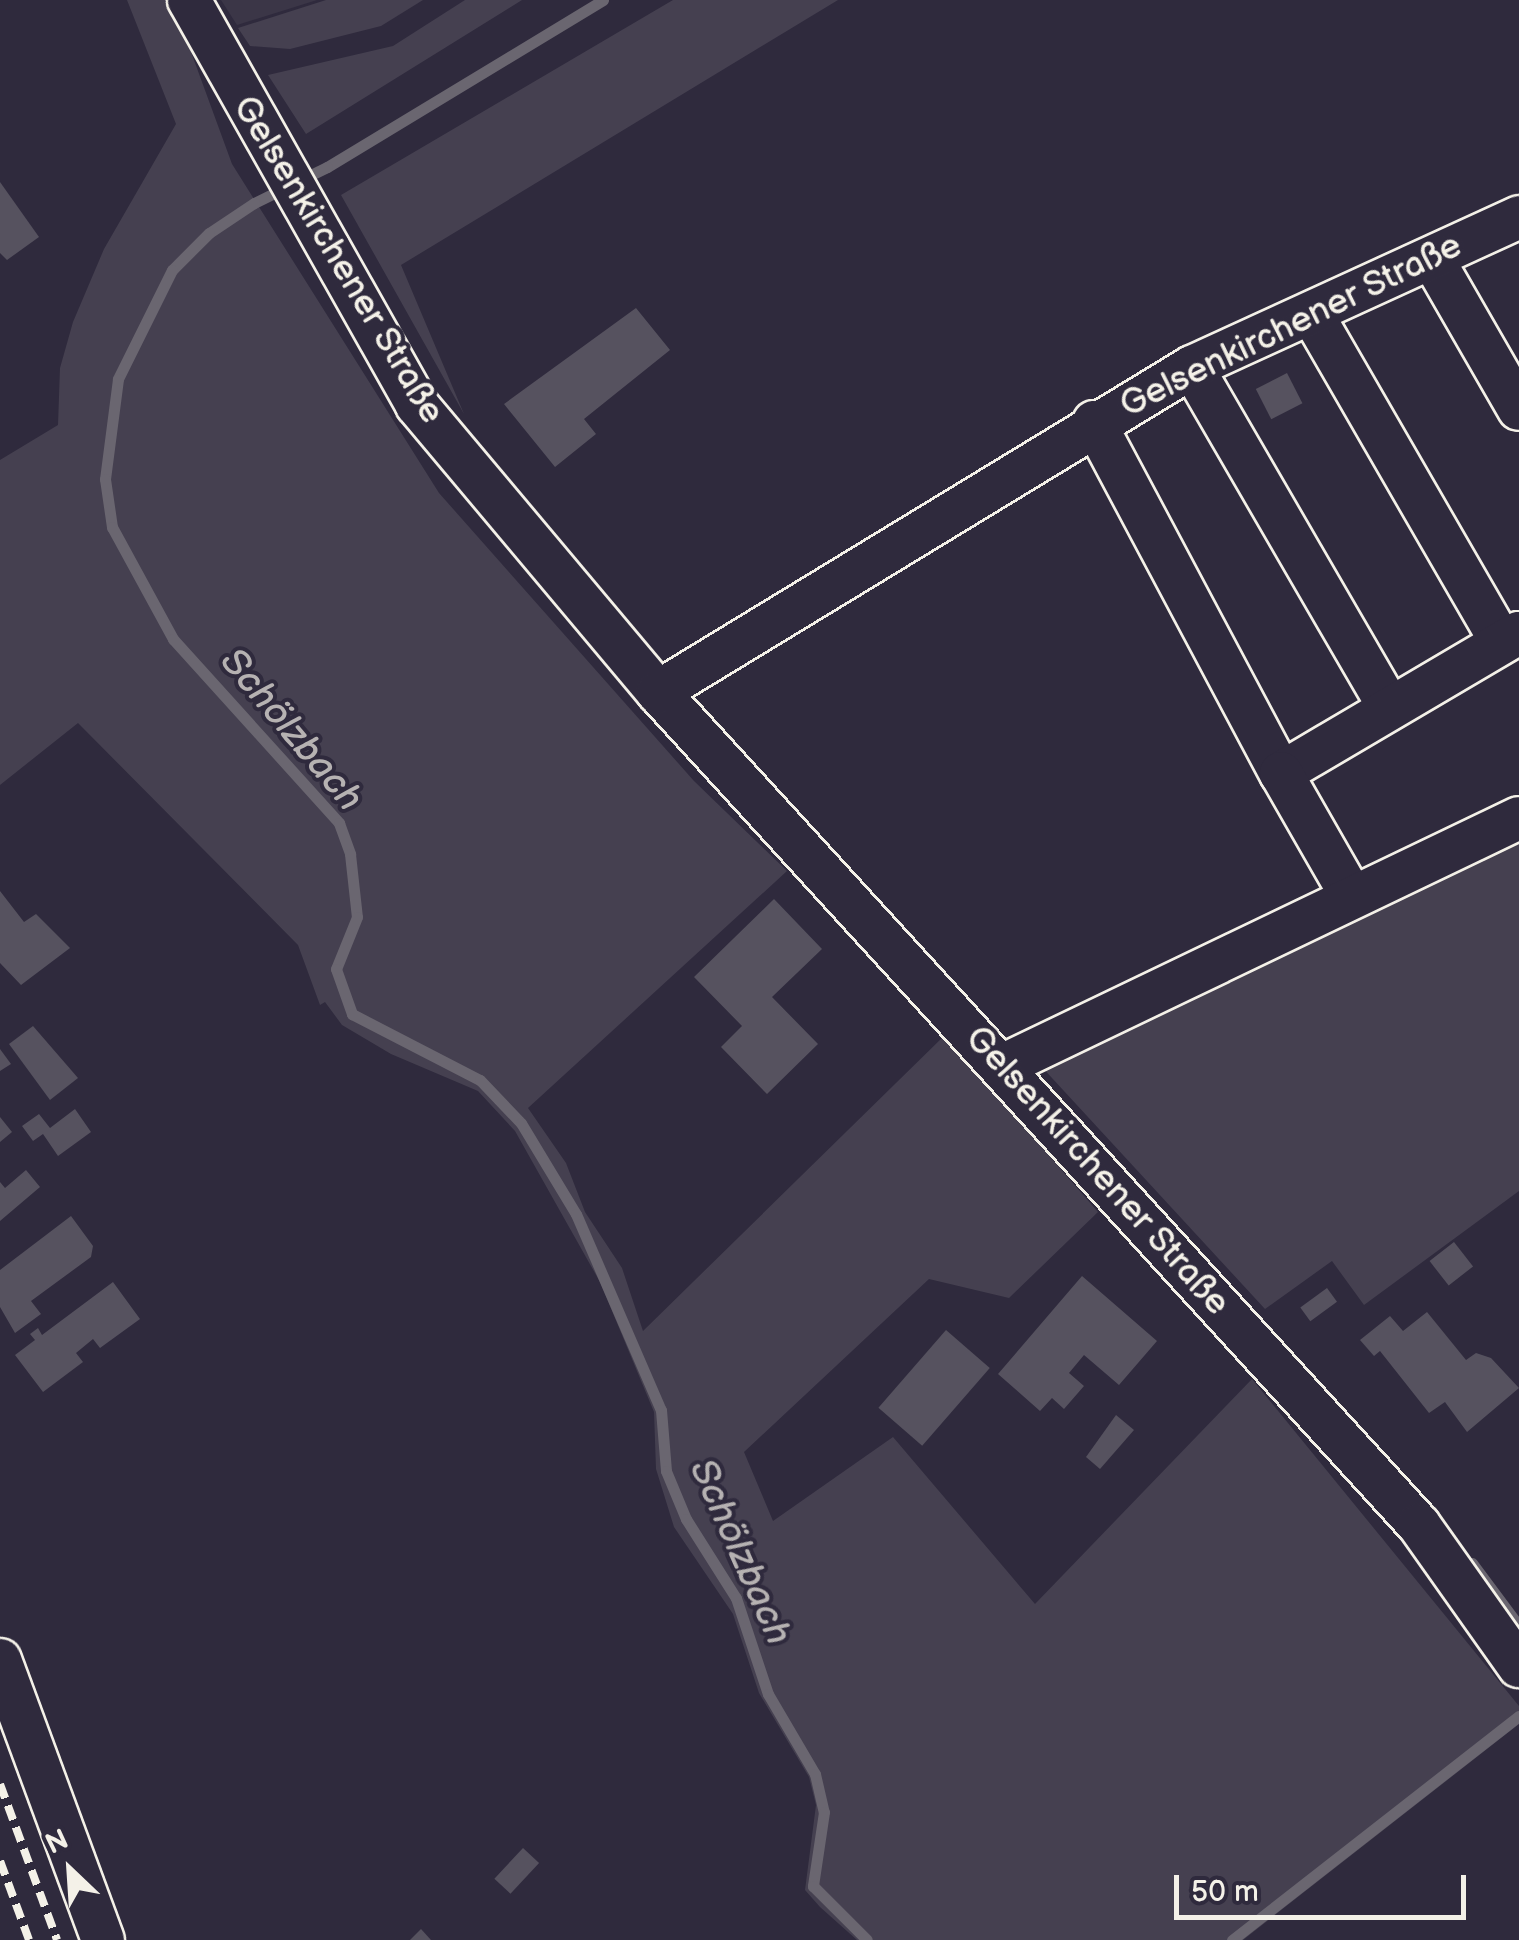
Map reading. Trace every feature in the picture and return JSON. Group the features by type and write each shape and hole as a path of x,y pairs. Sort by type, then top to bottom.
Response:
{"street":[{"name":"Gelsenkirchener Straße","path":"189,0 417,404 658,692 1419,1526 1519,1666"},
{"name":"Gelsenkirchener Straße","path":"658,692 1094,422 1192,367 1519,218"},
{"path":"1432,258 1519,409"},
{"path":"1281,774 1510,637 1312,314"},
{"path":"1192,367 1389,707"},
{"path":"1094,422 1281,774 1352,898"},
{"path":"1002,1066 1519,818"},
{"path":"0,1660 103,1940"}],"shaded area":[{"path":"127,0 172,0 232,164 439,493 694,781 787,871 528,1108 566,1163 585,1212 622,1268 643,1331 945,1035 1098,1212 1009,1298 929,1279 744,1452 773,1521 893,1437 1035,1604 1252,1379 1519,1706 1519,1724 1243,1940 857,1940 820,1907 805,1890 816,1805 809,1777 759,1693 733,1614 674,1527 656,1469 654,1412 600,1282 515,1131 478,1091 391,1054 342,1025 325,1002 320,1005 298,945 78,723 0,785 0,460 58,425 60,368 73,322 104,249 176,124"},
{"path":"221,0 317,0 237,25"},
{"path":"326,0 423,0 381,26 290,49 250,46 238,28"},
{"path":"465,0 522,0 306,134 268,75 393,46"},
{"path":"673,0 838,0 401,265 464,414 341,195"},
{"path":"1519,841 1519,1191 1364,1305 1332,1261 1265,1309 1040,1065"}],"building":[{"path":"0,182 39,237 7,260 0,253"},
{"path":"636,308 670,350 584,419 596,434 555,467 504,404"},
{"path":"1287,373 1302,403 1271,419 1256,389"},
{"path":"0,891 24,922 36,914 70,948 21,985 0,963"},
{"path":"774,899 822,949 772,997 818,1044 767,1094 721,1047 742,1026 694,977"},
{"path":"33,1026 78,1078 50,1100 9,1044"},
{"path":"0,1049 11,1064 0,1071"},
{"path":"75,1109 91,1132 58,1156 43,1134 33,1141 22,1126 39,1114 50,1128"},
{"path":"0,1117 12,1132 0,1142"},
{"path":"26,1170 40,1187 0,1221 0,1182 5,1188"},
{"path":"71,1216 93,1246 91,1257 31,1301 41,1314 15,1333 0,1307 0,1270"},
{"path":"1454,1242 1473,1266 1449,1286 1430,1261"},
{"path":"1082,1276 1157,1341 1119,1385 1084,1355 1069,1373 1084,1386 1064,1409 1052,1398 1040,1411 998,1374"},
{"path":"113,1282 140,1319 100,1348 93,1339 76,1353 83,1362 43,1392 15,1355 35,1340 30,1334 38,1328 42,1335"},
{"path":"1327,1288 1337,1302 1310,1321 1300,1307"},
{"path":"1427,1312 1466,1360 1476,1353 1491,1358 1519,1388 1467,1432 1445,1402 1429,1413 1380,1351 1374,1356 1360,1340 1390,1316 1403,1331"},
{"path":"946,1330 990,1368 922,1446 878,1408"},
{"path":"1116,1415 1134,1430 1100,1469 1086,1457"},
{"path":"523,1848 539,1863 510,1894 494,1879"},
{"path":"421,1929 431,1940 410,1940"}],"waterway":[{"name":"Schölzbach","path":"603,0 327,167 254,203 209,233 172,270 118,379 105,479 112,527 173,639 339,823 350,854 357,917 336,969 352,1014 480,1080 521,1123 576,1214 661,1410 666,1471 686,1519 736,1598 768,1694 815,1774 824,1812 813,1886 867,1940"},
{"path":"1472,1563 1519,1626"},
{"path":"1232,1940 1519,1716"}],"railway":[{"path":"0,1784 57,1940"},
{"path":"0,1861 29,1940"}]}
